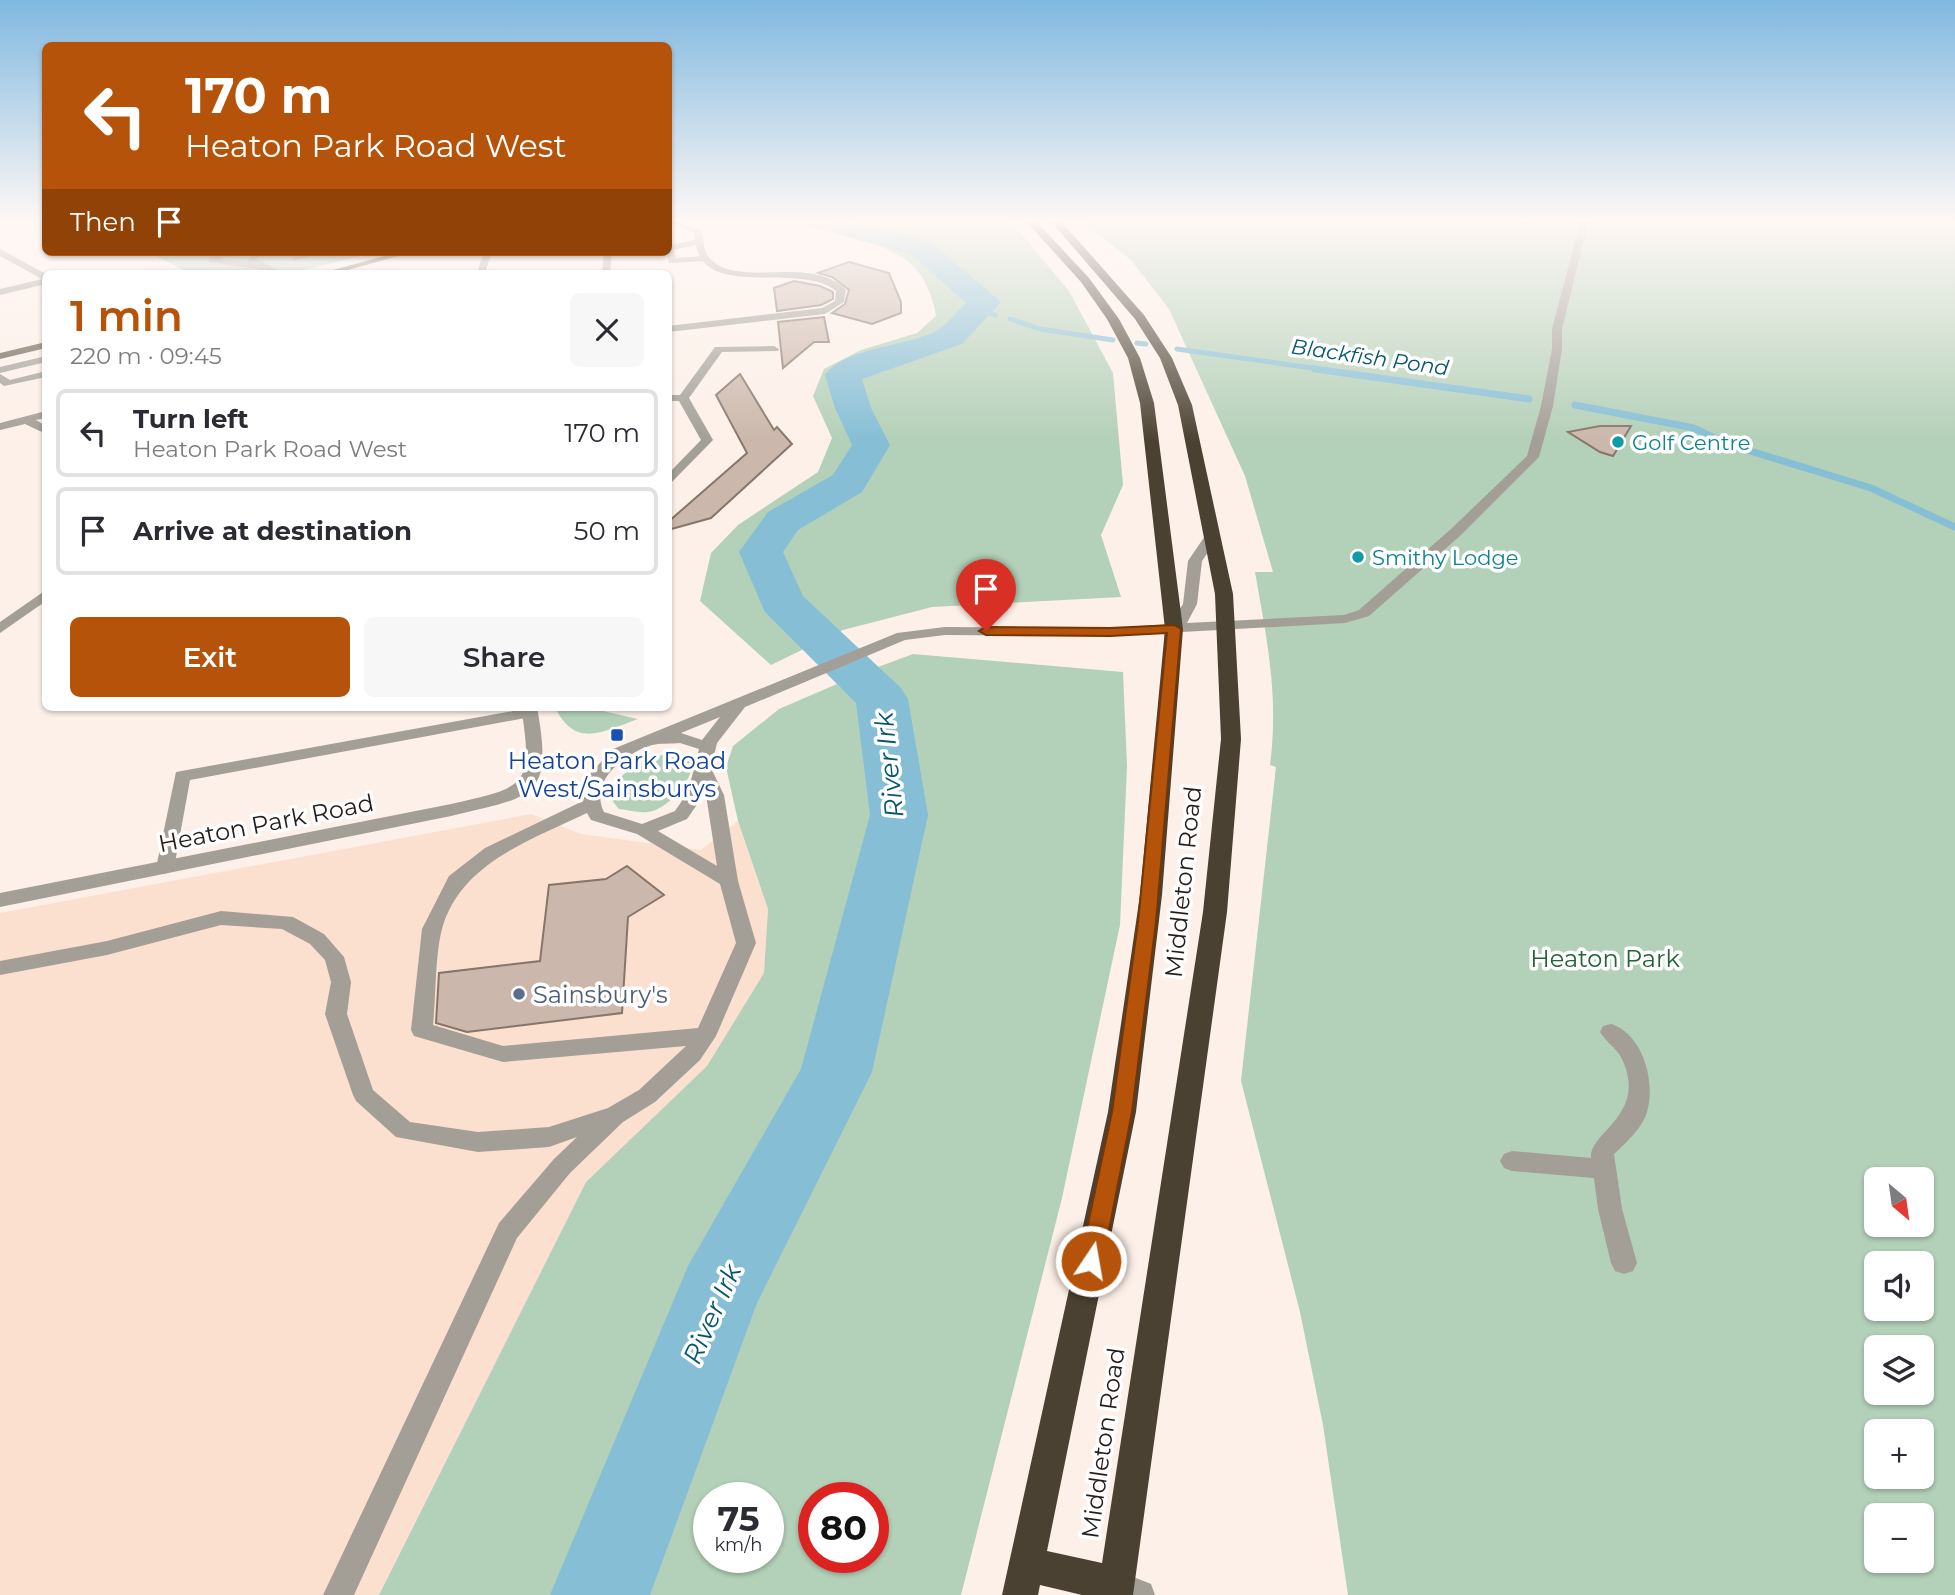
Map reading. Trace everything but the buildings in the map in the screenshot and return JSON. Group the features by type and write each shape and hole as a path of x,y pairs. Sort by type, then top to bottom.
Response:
{"highway":[{"name":"Middleton Road","path":"1024,1579 1122,1112 1151,895 1174,629 1147,403 1134,358 1113,319 1095,293"},
{"name":"Middleton Road","path":"1121,293 1167,358 1185,405 1224,594 1231,738 1215,912 1124,1592"},
{"path":"1024,1579 1124,1592"}],"main road":[{"path":"0,356 42,346"}],"street":[{"path":"672,329 816,313 832,309 841,298 841,293"},
{"path":"729,881 643,830 597,816 591,804 596,777 619,752 891,639 945,631 1110,632 1174,629 1345,619 1364,613 1533,457 1547,406 1557,349 1557,329 1566,293"},
{"path":"734,331 769,329"},
{"path":"683,398 722,344 774,349"},
{"path":"0,370 42,360"},
{"path":"0,377 8,384 42,375"},
{"path":"672,398 683,398"},
{"path":"672,478 707,440 683,398"},
{"path":"0,427 42,415"},
{"path":"27,419 42,428"},
{"path":"1174,629 1187,614 1194,593 1194,564 1212,536"},
{"path":"0,629 42,597"},
{"path":"643,830 681,815 697,792 708,747 741,701"},
{"path":"165,868 182,776 525,711"},
{"name":"Heaton Park Road","path":"0,900 451,810 516,793 535,776 537,765 530,711"},
{"path":"644,742 681,738 708,747"},
{"path":"0,968 107,948 221,918 286,922 317,939 334,957 341,982 336,1014 364,1095 404,1130 478,1142 549,1137 615,1115 647,1096 692,1054 705,1036 746,943 729,881 715,795 703,768"},
{"path":"591,804 492,852 456,881 432,929 422,1030 503,1054 705,1036"},
{"path":"1611,1032 1631,1053 1639,1085 1636,1112 1619,1135 1602,1151 1603,1169 1624,1263"},
{"path":"338,1595 508,1231 562,1166 615,1115"},
{"path":"1512,1161 1603,1169"}],"shaded area":[{"path":"531,814 581,834 701,850 738,821 768,909 764,973 707,1066 586,1182 379,1595 0,1595 0,913"}],"green space":[{"path":"930,293 1070,293 1113,373 1123,485 1101,535 1121,597 932,607 843,630 771,665 700,601 711,553 738,525 818,472 832,438 813,396 824,369 861,350 917,333 936,316"},
{"name":"Heaton Park","path":"1157,293 1955,293 1955,1595 1348,1595 1323,1425 1300,1312 1241,1081 1276,767 1270,765 1272,692 1255,572 1273,572 1245,476 1169,309"},
{"path":"913,654 1123,672 1127,766 1120,925 1062,1198 961,1595 624,1595 632,1565 788,1181 858,1061 906,888 911,807 894,708 870,670"},
{"path":"837,684 861,706 875,822 810,1076 718,1234 670,1325 558,1595 379,1595 586,1182 707,1066 764,973 768,909 738,821 726,767 733,746 779,709"},
{"path":"557,711 603,711 638,719 590,734 571,728"},
{"path":"670,753 685,756 693,765 687,780 670,801 648,812 619,809 610,798 625,773 652,758"}],"waterway":[{"name":"River Irk","path":"600,1595 718,1293 836,1072 899,815 882,699 782,602 761,552 783,521 848,483 871,445 853,408 843,375 865,364 950,337 985,302 972,293"},
{"path":"978,309 995,315"},
{"name":"Blackfish Pond","path":"1010,319 1040,329 1113,340"},
{"path":"1137,343 1146,344"},
{"name":"Blackfish Pond","path":"1177,349 1327,370"},
{"name":"Blackfish Pond","path":"1315,369 1529,399"},
{"name":"Blackfish Pond","path":"1575,405 1694,428 1724,443 1871,488 1955,527"}],"place":[{"name":"Golf Centre","path":"1618,442"},
{"name":"Smithy Lodge","path":"1358,557"},
{"name":"Heaton Park Road West/Sainsburys","path":"617,735"},
{"name":"Sainsbury's","path":"519,994"}],"route":[{"path":"986,631 1110,632 1174,629 1151,895 1122,1112 1091,1261"}]}
